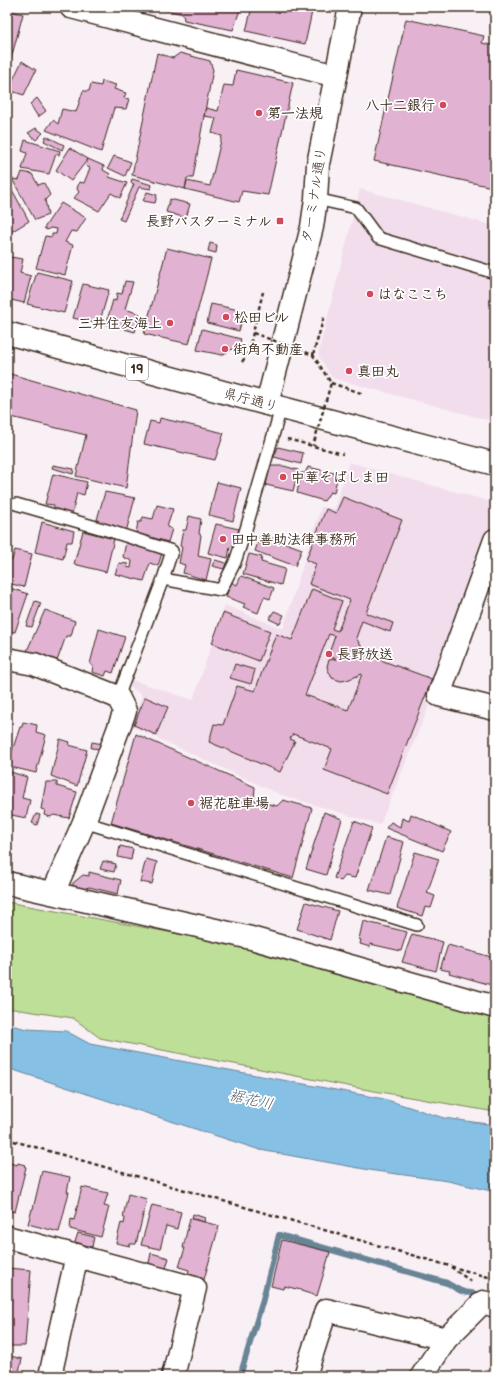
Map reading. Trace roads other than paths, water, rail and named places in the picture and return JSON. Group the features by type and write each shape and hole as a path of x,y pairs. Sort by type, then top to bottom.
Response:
{"main road":[{"path":"71,7 336,76"},
{"name":"ターミナル通り","path":"274,406 312,227 316,199 318,164 350,7"},
{"name":"県庁通り","path":"7,333 274,406 495,464"},
{"path":"495,540 438,695 495,709"},
{"path":"7,659 34,664 118,697 125,711 84,822 53,893"},
{"path":"7,883 251,938 495,1007"},
{"path":"7,1237 195,1288 173,1376"},
{"path":"50,1376 77,1255"},
{"path":"422,1376 446,1338 489,1304"},
{"path":"305,1376 326,1310 446,1338"}],"lane":[{"path":"316,199 356,208 378,238 495,273"},
{"path":"163,579 221,590 235,562 246,529 274,406"},
{"path":"16,504 110,531 172,551 163,579 118,697"},
{"path":"84,822 417,925"}],"water":[{"name":"裾花川","path":"7,1024 27,1029 66,1031 90,1044 384,1099 444,1118 495,1125 495,1192 448,1181 375,1171 260,1150 7,1068"}],"waterway":[{"path":"240,1376 262,1303 279,1235 447,1283 462,1291 472,1293"}],"place":[{"name":"八十二銀行","path":"443,105"},
{"name":"第一法規","path":"259,113"},
{"name":"長野バスターミナル","path":"280,221"},
{"name":"はなここち","path":"370,294"},
{"name":"松田ビル","path":"226,317"},
{"name":"三井住友海上","path":"170,323"},
{"name":"街角不動産","path":"225,349"},
{"name":"真田丸","path":"349,371"},
{"name":"中華そばしま田","path":"283,477"},
{"name":"田中善助法律事務所","path":"223,539"},
{"name":"長野放送","path":"329,654"},
{"name":"裾花駐車場","path":"191,803"}]}
